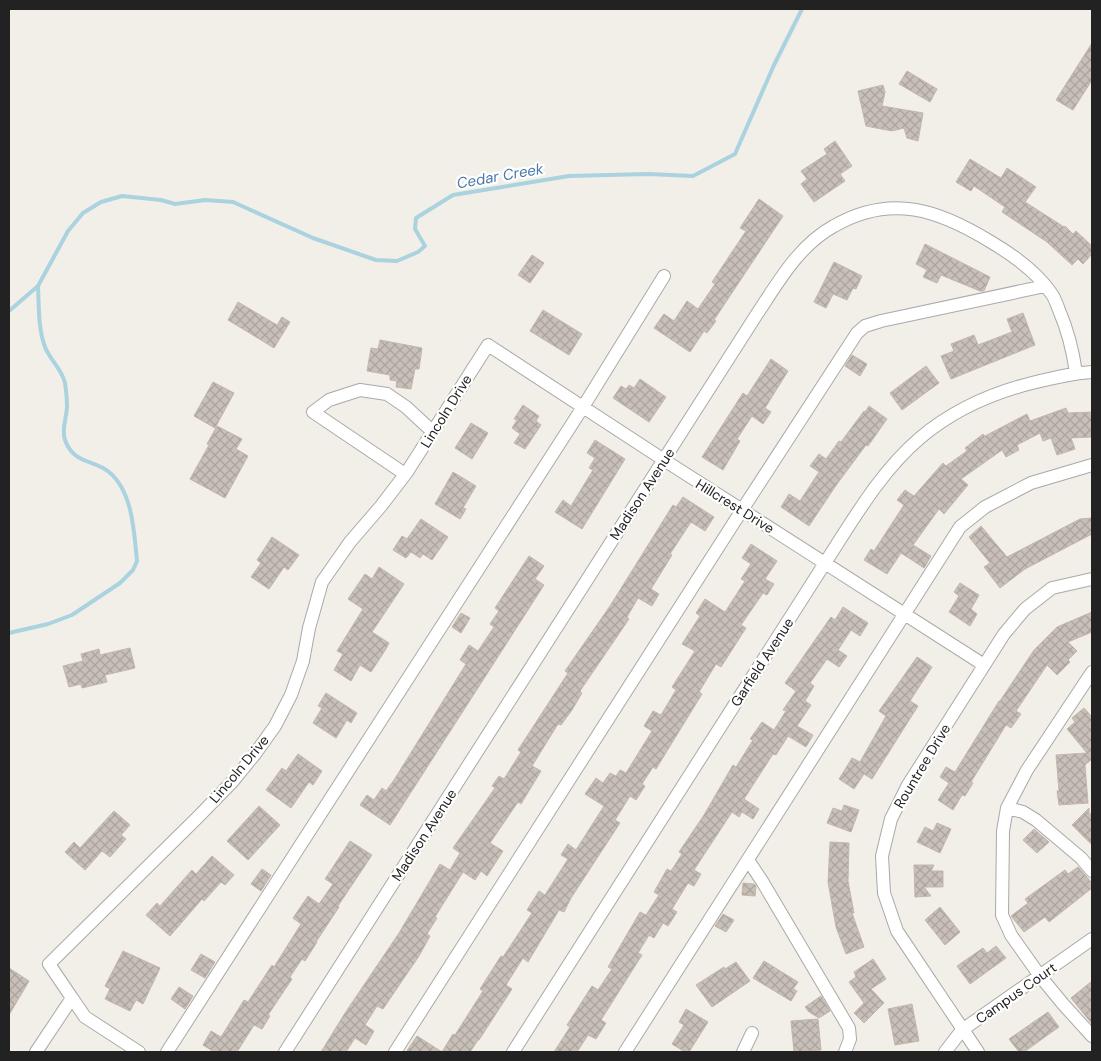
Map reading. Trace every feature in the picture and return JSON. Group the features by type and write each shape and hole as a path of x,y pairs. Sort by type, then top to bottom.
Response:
{"street":[{"name":"Madison Avenue","path":"285,1052 788,267 808,244 834,226 862,213 891,208 917,209 946,217 1011,254 1032,271 1052,294 1066,327 1076,372"},
{"path":"167,1052 583,407 664,276"},
{"path":"395,1052 857,333 865,326 880,321 1045,286"},
{"name":"Hillcrest Drive","path":"488,345 984,665"},
{"name":"Lincoln Drive","path":"72,998 49,964 233,781 275,726 291,695 303,661 309,628 322,582 333,564 382,506 405,474 488,345"},
{"name":"Garfield Avenue","path":"513,1052 825,563 891,467 920,438 961,410 1004,390 1076,372 1092,372"},
{"path":"405,474 313,412 329,400 360,390 387,394 406,407 432,432"},
{"path":"625,1052 960,528 985,507 1031,483 1092,465"},
{"name":"Rountree Drive","path":"978,1052 897,931 884,892 882,856 891,819 908,785 1004,634 1025,609 1052,588 1092,579"},
{"path":"1092,672 1027,770 1007,808 1003,831 1002,914 1011,935 1040,976 1062,1004 1092,1036"},
{"path":"1007,808 1023,812 1036,820 1080,858 1092,871"},
{"path":"748,860 849,1028 850,1039 845,1052"},
{"name":"Campus Court","path":"945,1052 962,1030 1092,939"},
{"path":"36,1052 72,998 85,1016 139,1052"},
{"path":"743,1052 752,1033"}],"building":[{"path":"1092,43 1092,80 1073,110 1056,100"},
{"path":"907,71 937,89 930,102 899,84"},
{"path":"883,85 885,92 882,106 923,113 918,141 907,138 904,128 892,131 866,126 858,91"},
{"path":"835,141 852,166 840,174 845,181 814,202 801,184 807,179 801,171 827,154 824,149"},
{"path":"970,159 1001,178 1007,168 1036,187 1025,202 1065,226 1073,234 1076,231 1092,246 1092,254 1083,264 1078,259 1072,265 1047,242 1002,212 1005,207 974,186 971,191 956,182"},
{"path":"759,199 783,216 714,320 716,321 707,333 704,331 690,352 654,328 664,314 674,321 687,301 698,309 715,284 712,282 746,231 740,228"},
{"path":"925,244 990,277 984,291 941,275 937,283 923,277 927,270 916,264"},
{"path":"532,255 544,263 530,283 518,275"},
{"path":"834,262 862,276 856,289 853,288 847,300 833,294 826,308 814,302"},
{"path":"238,302 277,325 282,317 290,322 274,348 228,320"},
{"path":"543,310 582,334 569,355 530,331"},
{"path":"1023,313 1035,345 951,379 941,356 954,351 951,344 974,335 978,345 1012,332 1007,319"},
{"path":"380,340 422,348 419,369 415,369 411,389 396,387 397,381 390,380 390,375 367,371 371,348 378,349"},
{"path":"852,355 867,364 860,376 845,366"},
{"path":"771,359 788,371 765,408 771,412 763,424 752,416 737,439 740,441 723,470 702,457 743,393 747,396"},
{"path":"926,366 939,383 902,410 890,393"},
{"path":"640,379 666,397 649,422 613,398 621,386 626,389 629,385 634,388"},
{"path":"213,382 234,393 215,428 194,416"},
{"path":"523,405 539,416 536,421 541,425 525,449 514,443 520,434 512,428 517,420 514,419"},
{"path":"869,406 887,419 837,484 809,526 781,507 789,494 800,501 819,472 810,466 819,454 826,459"},
{"path":"1066,408 1068,413 1092,412 1091,437 1071,438 1075,449 1057,455 1051,438 1043,441 1040,433 1017,445 1019,450 1006,457 1002,450 961,479 968,485 944,514 939,509 913,545 931,556 924,568 901,553 887,574 864,560 871,549 874,551 904,505 897,500 905,490 914,496 943,463 946,466 967,451 965,448 983,434 985,436 1027,414 1030,421"},
{"path":"471,423 488,433 472,459 455,448"},
{"path":"217,426 242,439 236,449 248,456 225,498 190,479"},
{"path":"595,440 625,459 582,529 555,512 563,500 571,506 593,470 589,468 595,458 587,453"},
{"path":"453,472 476,486 463,508 466,509 460,519 435,504"},
{"path":"683,497 714,517 705,531 691,522 670,554 672,555 651,589 659,594 652,606 638,598 627,617 629,619 580,691 582,693 572,710 561,725 558,724 532,766 541,771 521,804 518,802 490,843 503,851 487,876 481,871 475,880 463,872 435,917 437,918 427,934 430,936 419,956 383,1009 377,1006 365,1025 374,1031 366,1045 355,1038 346,1052 321,1052 399,933 440,864 450,870 460,853 453,848 495,788 492,786 499,776 504,779 521,752 518,750 568,673 565,671 610,606 673,505 676,507"},
{"path":"1092,518 1092,534 1025,569 1000,588 984,567 990,563 969,537 981,526 1007,557 1080,519"},
{"path":"421,519 448,537 432,560 423,554 420,558 411,552 406,558 393,550 402,536 407,539"},
{"path":"272,537 299,555 288,570 284,567 269,589 251,577 261,563 257,560"},
{"path":"751,544 777,561 765,579 774,584 767,595 763,593 741,625 746,628 721,667 716,664 699,692 702,694 656,769 653,767 642,784 645,786 636,800 630,796 615,820 620,823 571,898 564,912 559,910 528,962 523,958 506,985 512,989 479,1040 470,1052 442,1052 483,991 480,989 501,956 503,957 532,913 527,910 539,891 545,895 568,859 561,855 568,844 576,850 604,806 585,794 596,778 603,783 610,773 616,776 620,770 626,773 652,731 644,726 653,711 661,715 676,690 672,687 695,651 682,644 700,616 696,613 705,599 725,612 745,581 741,579 751,564 742,558"},
{"path":"529,556 544,566 535,579 544,585 390,825 360,805 367,795 374,800 382,788 386,791 394,780 466,664 460,660 469,645 478,651 494,627 490,624 499,611 495,608"},
{"path":"379,567 404,584 372,632 389,643 386,649 371,672 360,665 351,681 334,670 343,654 337,651 363,609 348,599 365,574 372,579"},
{"path":"960,583 979,595 971,609 977,614 970,626 949,612 959,596 954,592"},
{"path":"843,607 868,623 860,636 851,630 838,650 847,656 839,667 827,659 810,683 814,686 805,701 811,705 797,726 813,735 806,747 788,736 776,755 773,754 744,799 759,809 753,819 742,812 739,817 732,812 694,870 701,874 694,886 688,883 672,909 677,912 668,926 663,923 654,938 649,935 638,953 642,955 601,1020 606,1023 596,1039 588,1035 577,1052 554,1052 570,1027 567,1025 592,986 598,990 612,969 608,967 640,912 646,915 659,895 654,892 667,869 671,871 682,854 679,852 704,815 733,765 736,767 753,740 750,739 762,722 774,730 786,711 783,710 796,691 785,683 831,617 835,620"},
{"path":"1092,612 1092,632 1068,642 1077,651 1068,660 1070,662 1057,675 1047,665 1016,711 1021,714 1011,728 1006,725 971,782 973,783 965,796 962,795 953,810 938,800 949,783 940,777 946,767 955,772 999,701 1034,650 1057,627"},
{"path":"461,613 470,618 461,633 452,627"},
{"path":"130,648 135,668 105,675 107,682 82,688 81,684 69,687 63,666 83,661 81,654 99,649 100,655"},
{"path":"917,657 932,667 910,701 918,706 872,779 864,774 854,789 839,779 852,758 860,762 886,716 879,711"},
{"path":"326,693 357,713 351,723 347,720 336,738 313,723 322,708 318,706"},
{"path":"1084,708 1092,717 1092,759 1085,765 1088,803 1059,805 1056,755 1087,753 1067,729 1075,722 1072,718"},
{"path":"298,754 322,771 313,785 309,782 291,808 266,790 282,768 286,771"},
{"path":"844,805 859,810 851,832 827,823 833,808 842,811"},
{"path":"259,806 280,825 248,860 227,841"},
{"path":"1089,808 1089,815 1092,812 1092,845 1072,825"},
{"path":"114,811 130,825 121,835 126,839 110,857 102,851 85,870 65,852 74,842 80,848"},
{"path":"937,823 951,829 940,853 917,842 925,827 933,831"},
{"path":"1034,829 1049,842 1037,853 1023,840"},
{"path":"350,841 372,855 305,961 302,959 290,977 292,979 268,1015 270,1016 262,1029 254,1025 237,1052 214,1052 203,1045 211,1031 221,1037 244,1000 248,1002 272,965 274,967 301,924 293,918 308,896 319,904 333,884 325,879"},
{"path":"830,842 849,843 848,881 854,913 852,913 864,947 846,954 836,927 828,882"},
{"path":"212,856 234,875 225,885 221,882 204,901 202,899 170,936 146,915 157,903 160,906 192,870 196,874"},
{"path":"914,865 934,865 931,871 943,871 943,887 924,887 931,896 915,897"},
{"path":"1078,867 1092,883 1092,888 1049,922 1045,917 1024,932 1011,916 1028,903 1025,899 1065,870 1068,874"},
{"path":"262,869 271,875 261,891 251,884"},
{"path":"743,883 756,886 755,896 742,895"},
{"path":"940,907 960,932 945,945 925,920"},
{"path":"723,914 734,920 726,932 715,926"},
{"path":"996,946 1006,958 970,984 957,966 983,948 987,953"},
{"path":"123,951 160,968 143,1004 136,1000 130,1011 105,999 110,989 105,986"},
{"path":"201,954 215,962 205,978 191,970"},
{"path":"873,959 886,979 871,989 884,1003 864,1023 854,1013 864,1003 849,982 856,977 854,972"},
{"path":"764,961 798,982 793,989 797,991 791,1001 753,978"},
{"path":"736,962 750,981 712,1007 696,985 724,967 725,969"},
{"path":"9,968 29,981 9,1015"},
{"path":"1092,981 1092,1024 1071,998"},
{"path":"179,987 193,996 185,1009 171,999"},
{"path":"821,996 830,1011 819,1018 805,1007"},
{"path":"912,1004 919,1041 895,1045 888,1009"},
{"path":"686,1009 708,1022 689,1052 685,1052 672,1044 684,1025 679,1022"},
{"path":"1048,1012 1059,1027 1024,1052 1019,1052 1009,1039"},
{"path":"818,1019 821,1050 794,1052 791,1021"},
{"path":"417,1036 442,1052 406,1052"}],"waterway":[{"name":"Cedar Creek","path":"9,311 38,286 68,231 83,213 101,202 122,196 161,200 175,204 205,200 233,202 313,238 376,260 397,261 418,252 425,246 415,229 416,218 453,195 569,176 648,174 693,176 735,154 774,65 802,9"},
{"path":"9,633 48,624 72,615 120,583 133,570 137,561 131,513 123,490 109,472 74,454 65,440 64,427 67,406 65,383 61,373 47,352 43,340 39,317 38,286"}]}
